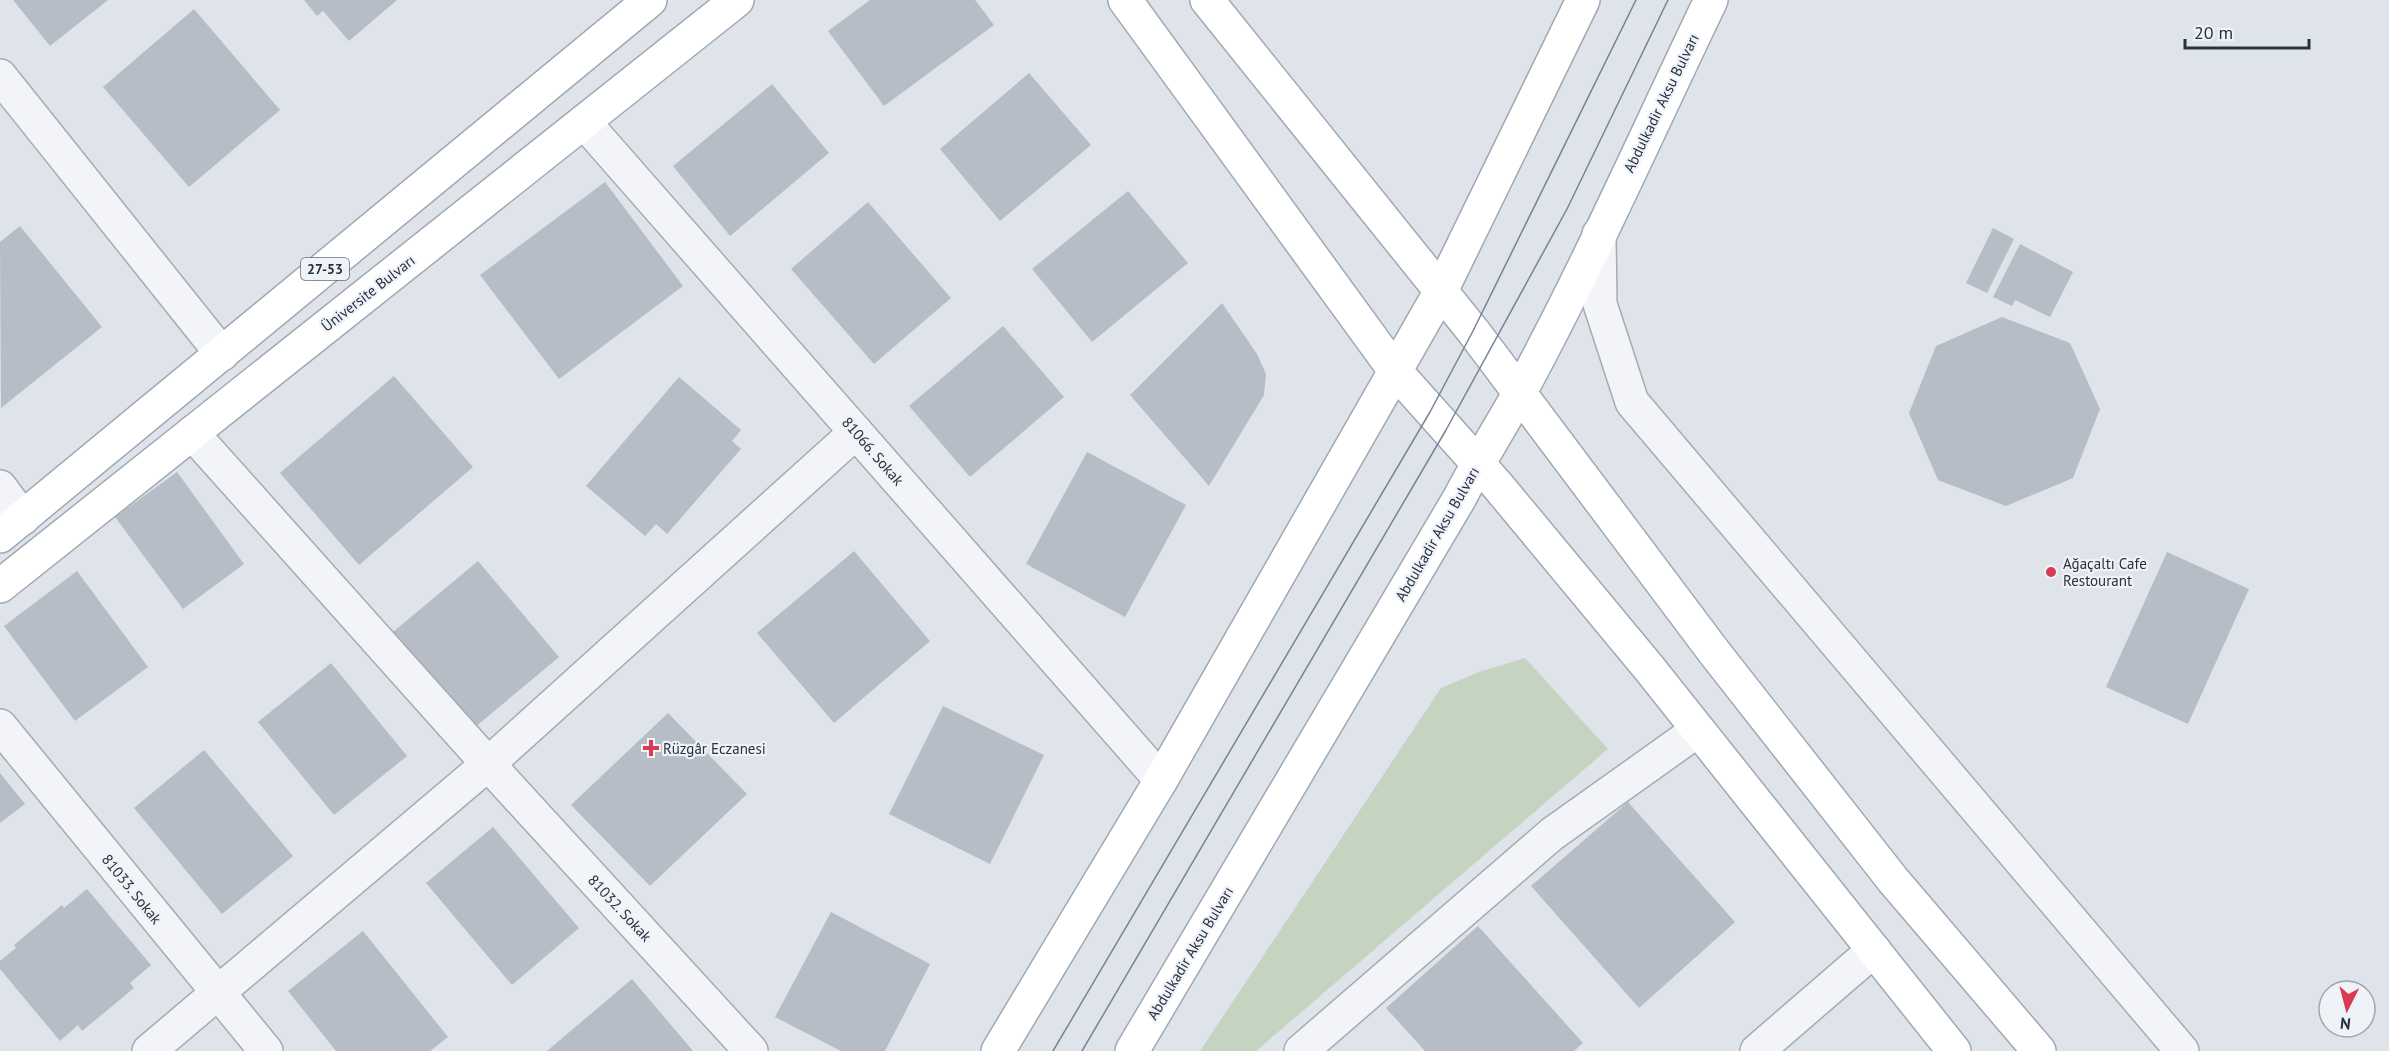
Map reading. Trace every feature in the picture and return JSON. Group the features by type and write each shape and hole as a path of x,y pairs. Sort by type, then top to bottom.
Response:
{"main road":[{"name":"27-53","path":"11,527 650,0"},
{"name":"Üniversite Bulvarı","path":"0,586 737,0"},
{"path":"1125,0 1396,372 1498,486 1641,658 1954,1051"},
{"path":"1207,0 1441,291 1714,652 1893,880 2039,1051"},
{"path":"998,1051 1161,780 1396,372 1441,291 1583,0"},
{"name":"Abdulkadir Aksu Bulvarı","path":"1132,1051 1459,499 1519,392 1599,234 1711,0"}],"street":[{"path":"0,76 222,354"},
{"name":"81066. Sokak","path":"584,122 1161,780"},
{"path":"1599,234 1600,304 1632,402 2182,1051"},
{"path":"149,1051 488,764 856,432"},
{"name":"81032. Sokak","path":"192,433 488,764 752,1051"},
{"path":"0,487 11,527"},
{"name":"81033. Sokak","path":"0,726 266,1051"},
{"path":"1301,1051 1552,834 1698,730"},
{"path":"1756,1051 1874,950"}],"green space":[{"path":"1525,658 1608,749 1256,1051 1200,1051 1441,688 1479,672"}],"building":[{"path":"13,0 108,0 50,46"},
{"path":"304,0 397,0 349,41 323,11 317,16"},
{"path":"870,0 975,0 994,25 884,106 828,31"},
{"path":"194,9 280,110 189,187 103,87"},
{"path":"1029,73 1091,145 1000,221 940,149"},
{"path":"772,84 829,153 730,236 673,166"},
{"path":"605,182 683,286 559,379 480,275"},
{"path":"1128,191 1188,263 1092,342 1032,269"},
{"path":"868,202 951,298 874,364 791,269"},
{"path":"20,226 102,327 1,408 0,242"},
{"path":"1993,228 2014,239 1987,293 1966,283"},
{"path":"2020,244 2073,272 2050,317 2015,300 2012,306 1993,297"},
{"path":"1222,303 1257,354 1266,374 1264,395 1209,486 1130,395"},
{"path":"2002,317 2070,343 2100,409 2073,478 2006,506 1938,480 1909,413 1936,346"},
{"path":"1003,326 1064,397 970,477 909,406"},
{"path":"394,376 473,467 359,565 280,473"},
{"path":"679,377 741,430 732,441 741,449 667,534 656,524 645,536 586,486"},
{"path":"1087,452 1186,505 1125,617 1026,564"},
{"path":"177,472 244,564 183,609 115,517"},
{"path":"854,551 930,641 834,723 757,633"},
{"path":"2167,552 2249,589 2188,724 2106,687"},
{"path":"478,561 559,657 474,728 393,632"},
{"path":"77,571 148,667 75,721 4,626"},
{"path":"331,663 407,756 334,815 258,722"},
{"path":"943,706 1044,755 990,864 889,814"},
{"path":"668,713 747,794 650,886 571,805"},
{"path":"204,750 293,856 222,914 134,808"},
{"path":"0,773 25,804 0,823"},
{"path":"1628,802 1735,922 1639,1008 1531,886"},
{"path":"493,827 579,928 512,985 426,883"},
{"path":"87,889 151,965 130,983 134,988 82,1031 78,1025 60,1041 0,969 0,961 16,948 14,945 62,905 64,908"},
{"path":"831,912 930,964 885,1051 841,1051 775,1017"},
{"path":"1478,926 1583,1043 1574,1051 1425,1051 1386,1008"},
{"path":"363,931 448,1037 430,1051 336,1051 288,991"},
{"path":"632,979 693,1051 547,1051"}],"tram line":[{"path":"1053,1051 1430,412 1473,331 1636,0"},
{"path":"1082,1051 1446,430 1567,209 1668,0"}],"place":[{"name":"Ağaçaltı Cafe Restourant","path":"2051,572"},
{"name":"Rüzgâr Eczanesi","path":"651,748"}]}
